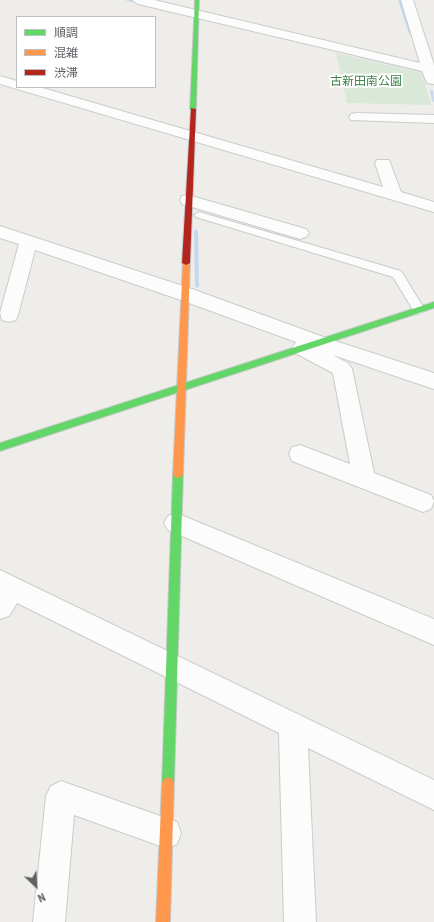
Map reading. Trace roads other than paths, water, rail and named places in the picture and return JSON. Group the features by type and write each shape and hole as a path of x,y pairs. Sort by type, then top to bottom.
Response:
{"street":[{"path":"138,0 431,70"},
{"path":"163,922 171,668 183,525 181,387 197,0"},
{"path":"407,0 431,70 434,85"},
{"path":"0,80 16,85"},
{"path":"27,88 434,207"},
{"path":"356,117 434,120"},
{"path":"384,163 394,195"},
{"path":"188,200 300,233"},
{"path":"0,232 185,294 310,345 434,381"},
{"path":"9,315 28,242"},
{"path":"0,447 434,305"},
{"path":"310,345 342,369 364,479"},
{"path":"300,454 423,502"},
{"path":"183,525 434,632"},
{"path":"4,592 171,668 434,795"},
{"path":"294,727 300,922"},
{"path":"49,922 61,796 166,833"}],"lane":[{"path":"199,215 397,274 419,310"}],"waterway":[{"path":"127,0 142,4"},
{"path":"400,0 411,34"},
{"path":"362,57 421,71"},
{"path":"431,91 434,101"},
{"path":"196,231 197,286"}],"park label":[{"name":"古新田南公園","path":"366,82"}]}
